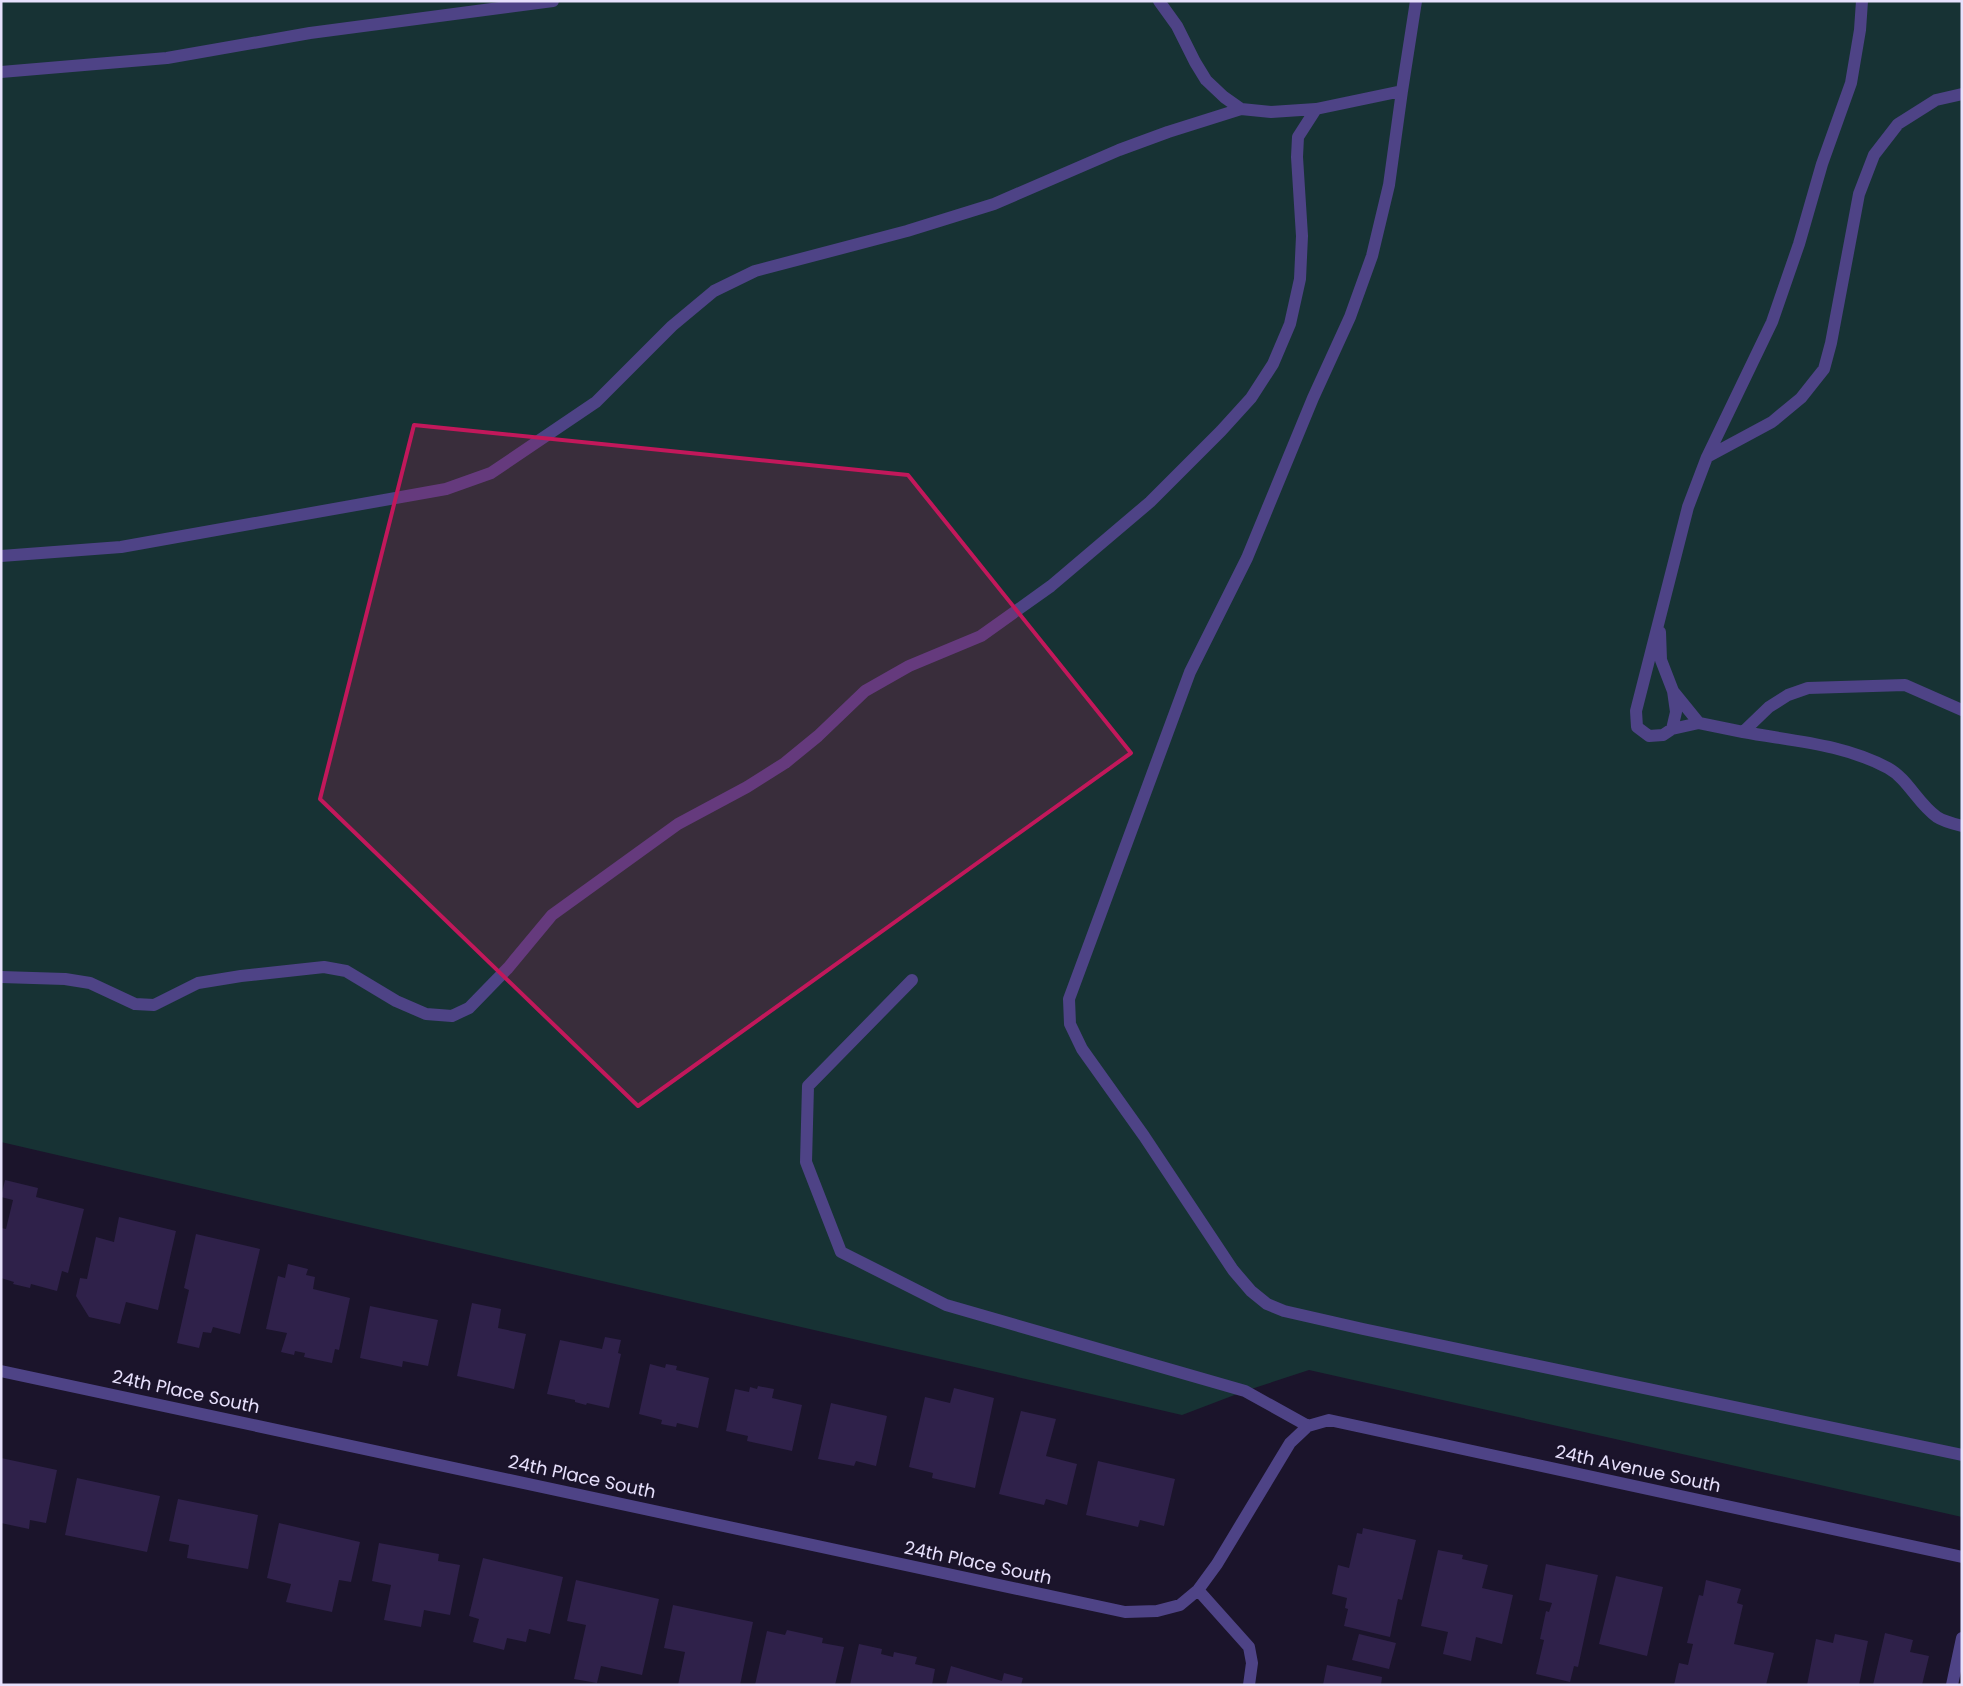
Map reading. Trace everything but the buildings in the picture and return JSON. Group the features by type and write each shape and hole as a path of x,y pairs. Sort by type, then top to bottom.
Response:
{"street":[{"path":"1,72 167,58 310,33 553,1"},
{"path":"1159,1 1177,26 1206,80 1224,97 1241,109"},
{"path":"1416,1 1389,185 1372,256 1350,317 1312,398 1247,558 1190,672 1069,999 1070,1024 1082,1049 1144,1136 1233,1270 1251,1291 1267,1304 1284,1311 1363,1329 1962,1455"},
{"path":"1862,1 1860,30 1851,83 1822,164 1799,244 1772,322 1707,457 1688,507 1642,683 1636,711 1637,727 1649,736 1663,735 1672,729 1699,723 1836,748 1871,760 1900,777 1937,817 1962,826"},
{"path":"1,556 121,547 436,491 455,486 491,473 596,402 672,326 714,291 755,271 907,231 994,204 1119,150 1241,109 1272,112 1316,109 1402,91"},
{"path":"1707,457 1772,422 1801,398 1824,369 1832,343 1859,194 1874,155 1898,124 1936,100 1962,94"},
{"path":"1,977 65,979 90,982 135,1004 154,1005 198,983 241,976 324,967 346,970 396,1001 426,1014 452,1016 468,1008 508,968 552,915 678,824 747,787 785,763 818,736 865,691 909,666 981,636 1051,586 1150,502 1221,430 1251,398 1273,364 1290,324 1300,279 1302,236 1297,157 1298,137 1316,109"},
{"path":"1660,620 1661,660 1674,691 1699,723"},
{"path":"1743,732 1769,707 1788,695 1808,688 1905,685 1962,710"},
{"path":"1672,729 1676,712 1674,691"},
{"path":"912,980 808,1086 806,1162 841,1252 946,1305 1245,1391 1308,1426"},
{"name":"24th Place South","path":"1,1371 1124,1612 1157,1611 1180,1605 1198,1590 1290,1443 1308,1426"},
{"name":"24th Avenue South","path":"1308,1426 1329,1420 1962,1557"},
{"path":"1198,1590 1248,1647 1252,1663 1249,1685"},
{"path":"1952,1685 1962,1638"}],"highlighted area":[{"path":"414,425 908,475 1131,753 638,1106 320,799"}],"green space":[{"path":"1,1 1962,1 1962,1517 1309,1370 1245,1391 1182,1415 1,1142"}]}
